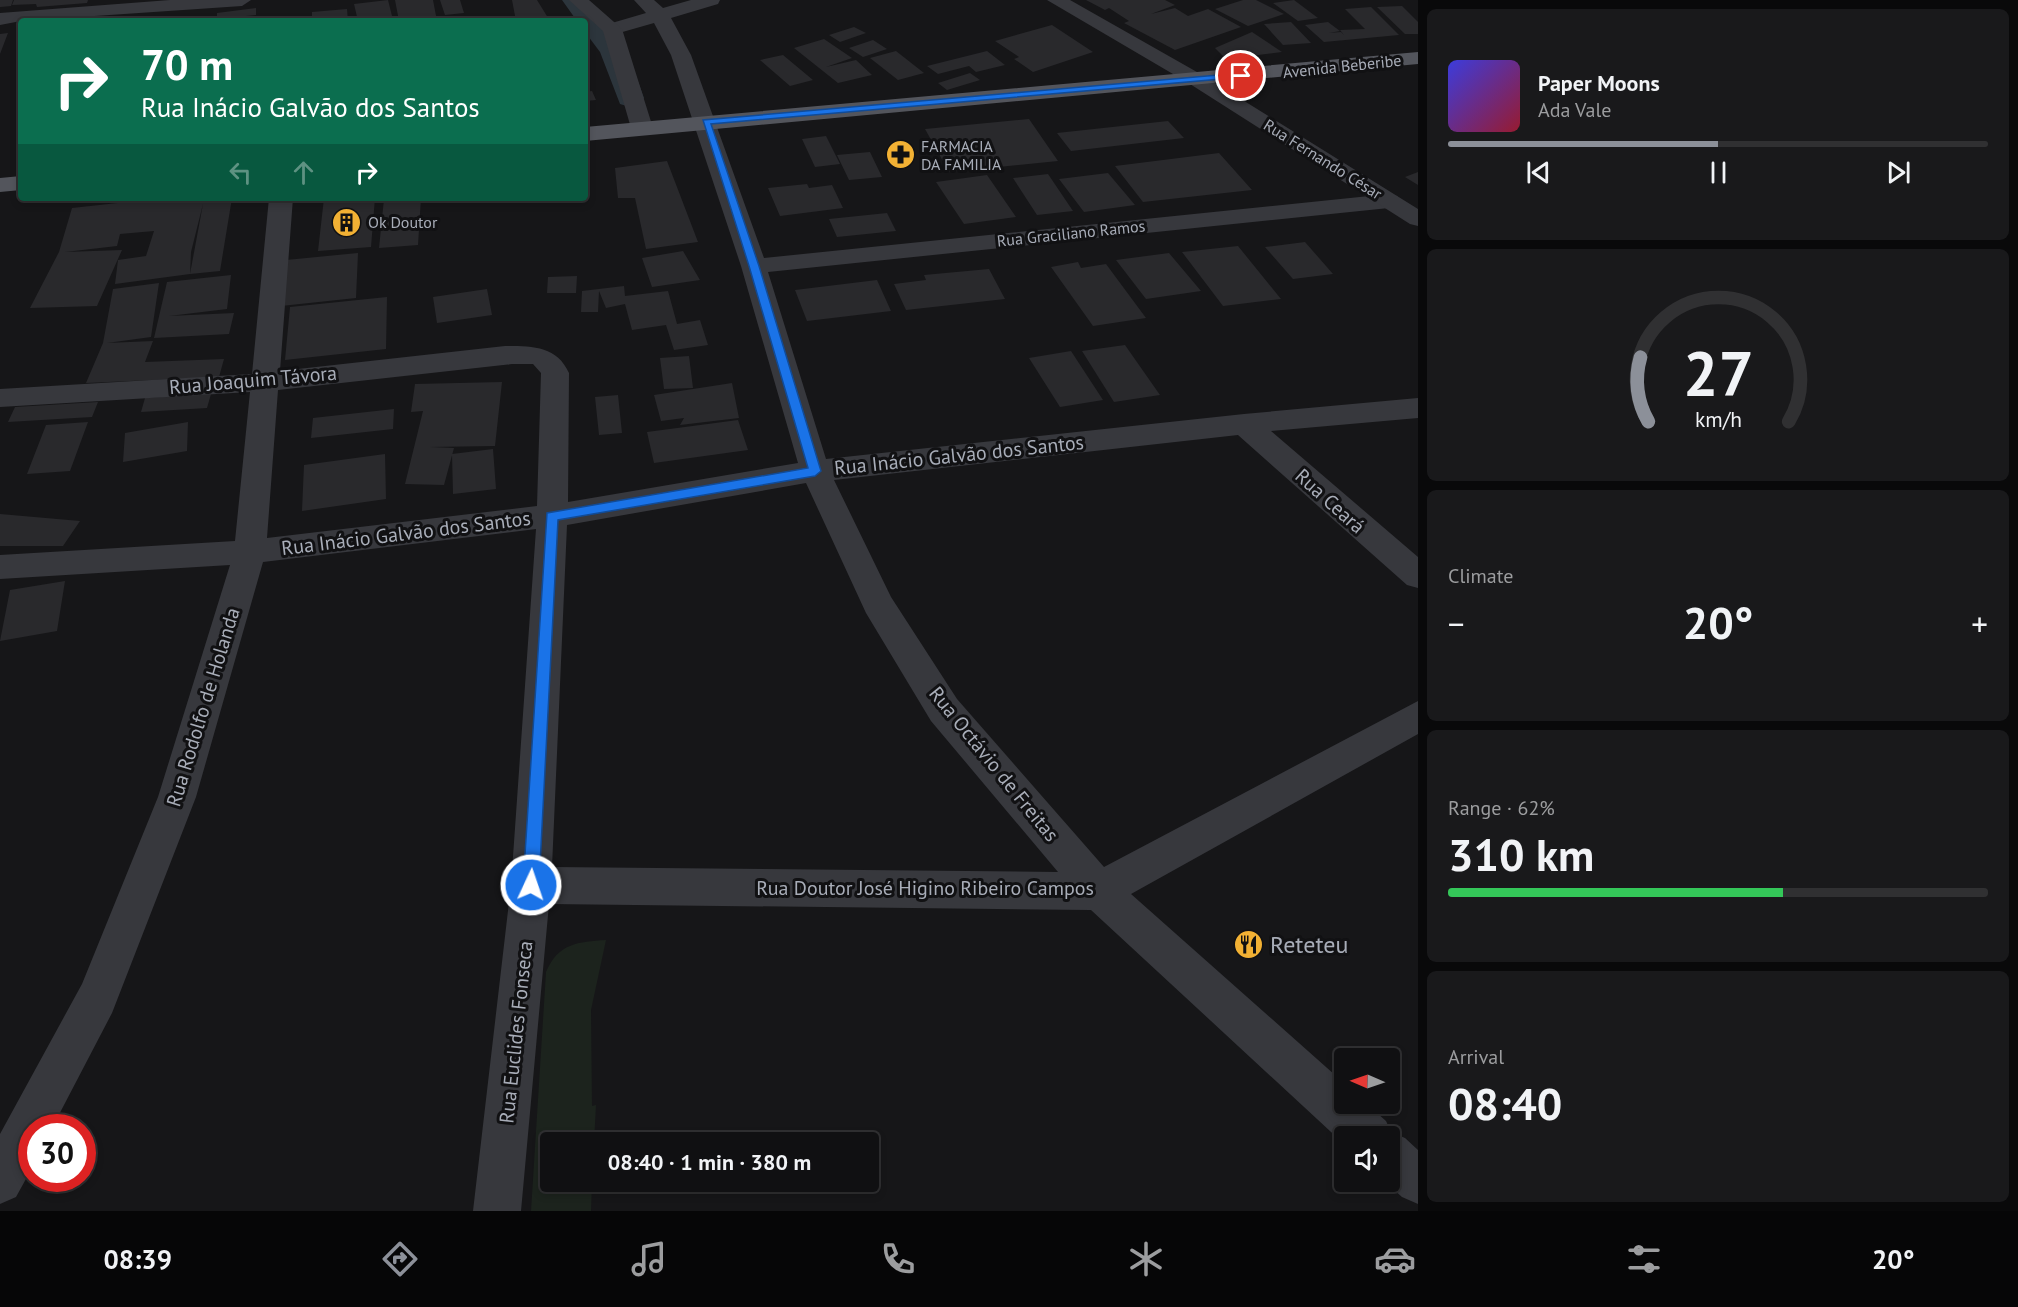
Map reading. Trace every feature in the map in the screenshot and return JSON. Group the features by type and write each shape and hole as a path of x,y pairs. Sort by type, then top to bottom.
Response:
{"main road":[{"name":"Avenida Beberibe","path":"588,134 1197,80 1418,58"},
{"path":"0,185 18,183"}],"street":[{"path":"0,19 242,0"},
{"path":"578,0 616,28 642,129"},
{"path":"616,28 650,11 711,0"},
{"name":"Rua Fernando César","path":"1056,0 1197,80 1418,219"},
{"name":"Rua Octávio de Freitas","path":"650,11 681,55 706,122 754,266 815,471 878,604 944,710 1099,891 1358,1126"},
{"name":"Rua Rodolfo de Holanda","path":"0,1181 96,998 168,818 250,552 281,201"},
{"name":"Rua Graciliano Ramos","path":"754,266 1389,201"},
{"name":"Rua Joaquim Távora","path":"0,398 264,382 505,355"},
{"name":"Rua Euclides Fonseca","path":"497,1211 531,885 552,516 555,373 553,363 546,358 530,355 505,355"},
{"name":"Rua Inácio Galvão dos Santos","path":"0,567 250,552 552,516 815,471 1244,424 1418,408"},
{"name":"Rua Ceará","path":"1244,424 1418,576"},
{"name":"Rua Doutor José Higino Ribeiro Campos","path":"531,885 1099,891 1418,716"},
{"path":"1400,1164 1418,1181"}],"shaded area":[{"path":"606,940 591,1010 592,1106 596,1105 595,1132 540,1132 540,1192 592,1192 591,1211 531,1211 546,972 556,955 570,946"}],"building":[{"path":"0,0 13,0 11,6 0,7"},
{"path":"14,0 88,0 87,3 37,7 36,4 12,5"},
{"path":"388,0 392,18 357,18 354,4"},
{"path":"395,0 433,0 436,18 398,18"},
{"path":"440,0 460,0 464,13 445,15"},
{"path":"512,0 537,0 548,18 515,18"},
{"path":"1086,0 1165,0 1175,5 1151,14 1175,8 1188,16 1208,9 1241,27 1175,50 1124,23 1129,21 1109,8 1105,10"},
{"path":"1243,0 1256,0 1284,14 1248,26 1215,9"},
{"path":"1294,0 1318,18 1298,21 1273,3"},
{"path":"1402,6 1418,22 1418,34 1405,34 1377,7"},
{"path":"1371,7 1399,35 1324,42 1305,25 1328,22 1340,31 1329,33 1341,32 1344,35 1340,30 1365,29 1345,9"},
{"path":"256,8 256,15 217,18 217,13"},
{"path":"347,9 348,18 312,18 312,12"},
{"path":"172,16 172,18 149,18"},
{"path":"1291,22 1311,43 1283,45 1264,24"},
{"path":"1052,25 1093,52 1033,72 1014,59 1019,57 995,41"},
{"path":"854,27 866,33 840,42 829,35"},
{"path":"1252,32 1282,52 1226,59 1215,48"},
{"path":"8,33 0,54 0,34"},
{"path":"824,39 852,58 826,67 856,60 872,75 838,83 794,48"},
{"path":"873,40 887,49 863,57 849,48"},
{"path":"896,51 924,73 898,80 870,58"},
{"path":"987,51 1005,65 976,72 969,66 938,74 927,66"},
{"path":"783,55 813,80 790,86 760,60"},
{"path":"970,73 980,80 947,90 938,83"},
{"path":"592,91 596,100 588,101 588,92"},
{"path":"1029,119 1058,161 949,172 925,129"},
{"path":"1168,121 1184,138 1071,151 1057,133"},
{"path":"826,136 840,164 815,167 802,139"},
{"path":"870,152 882,177 849,180 837,155"},
{"path":"1219,153 1252,190 1143,202 1115,166"},
{"path":"667,161 698,242 646,249 635,198 618,198 615,168"},
{"path":"1418,172 1418,185 1405,177"},
{"path":"1108,173 1135,205 1084,212 1059,179"},
{"path":"1048,174 1073,211 1037,215 1013,178"},
{"path":"987,175 1016,217 964,224 936,182"},
{"path":"807,184 809,188 832,185 843,208 780,216 768,188"},
{"path":"136,201 232,201 220,271 115,284 118,260 146,256 154,231 120,234 117,246 65,252 122,250 97,306 30,308 59,252 72,208","holes":["203,204 190,274 191,252"]},
{"name":"Ok Doutor","path":"324,201 375,201 371,247 318,251"},
{"path":"384,201 421,201 418,245 379,248"},
{"path":"887,213 896,231 837,237 829,219"},
{"path":"1305,242 1333,274 1293,279 1265,247"},
{"path":"1238,246 1281,299 1223,306 1182,252"},
{"path":"683,251 700,280 652,287 642,258"},
{"path":"358,253 356,298 281,306 286,260"},
{"path":"1169,253 1201,291 1146,299 1116,260"},
{"path":"1078,262 1081,268 1106,264 1146,318 1093,326 1051,267"},
{"path":"989,269 1005,299 906,310 894,284 926,280 924,275"},
{"path":"231,275 227,309 169,316 234,313 229,334 154,338 167,282"},
{"path":"577,276 576,293 547,293 548,277"},
{"path":"877,280 891,311 807,321 795,290"},
{"path":"159,283 151,337 107,343 153,341 145,362 224,359 219,377 86,383 103,343 113,289"},
{"path":"624,286 625,296 668,291 677,324 700,320 708,345 674,350 666,325 632,330 625,304 606,308 599,291 598,312 581,312 582,291"},
{"path":"487,289 492,315 437,323 433,297"},
{"path":"387,297 386,349 285,360 290,307"},
{"path":"1125,345 1160,395 1114,402 1082,351"},
{"path":"1071,351 1103,400 1060,407 1029,358"},
{"path":"689,356 693,388 664,389 660,358"},
{"path":"502,382 495,446 430,447 454,448 444,485 405,484 423,411 411,412 415,384"},
{"path":"732,383 739,418 680,425 684,418 661,421 654,395"},
{"path":"211,394 207,408 141,412 145,398"},
{"path":"618,395 622,433 599,435 595,397"},
{"path":"98,402 92,417 8,422 15,407"},
{"path":"394,409 393,429 311,438 313,418"},
{"path":"738,420 748,450 654,463 647,432"},
{"path":"88,422 70,471 27,474 46,425"},
{"path":"188,422 187,451 123,462 125,433"},
{"path":"493,449 496,489 453,494 452,454"},
{"path":"385,454 386,499 302,511 304,465"},
{"path":"0,514 80,521 63,546 0,546"},
{"path":"65,581 57,631 0,641 10,590"}],"waterway":[{"path":"575,0 613,51 630,98"}],"place":[{"name":"FARMACIA DA FAMILIA","path":"900,155"},
{"name":"Ok Doutor","path":"347,222"},
{"name":"Reteteu","path":"1249,945"}],"route":[{"path":"531,885 552,516 815,471 754,266 706,122 1241,76"}]}
